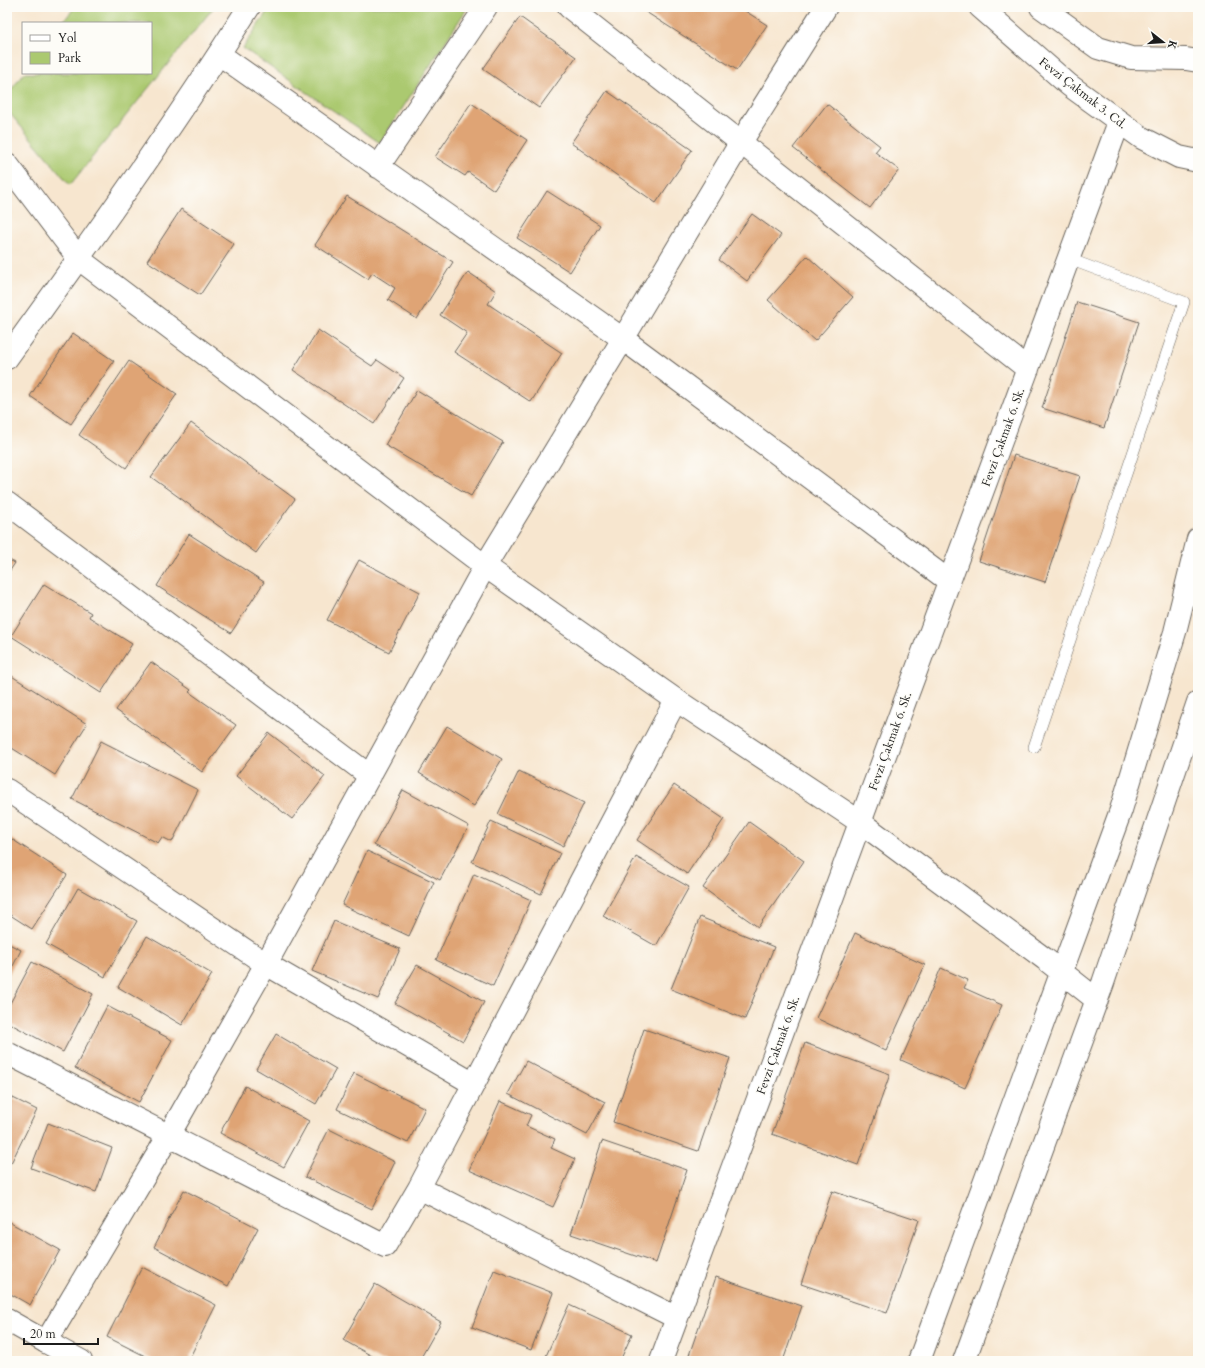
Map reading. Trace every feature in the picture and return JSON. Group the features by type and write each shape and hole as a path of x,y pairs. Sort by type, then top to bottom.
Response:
{"street":[{"path":"7,358 79,259 250,7"},
{"path":"378,167 486,7"},
{"path":"569,7 1028,369"},
{"path":"46,1342 169,1135 266,964 485,566 741,142 826,7"},
{"name":"Fevzi Çakmak 3. Cd.","path":"980,7 1069,85 1119,122 1160,148 1179,157 1198,161"},
{"path":"1041,7 1098,48 1131,58 1186,59 1198,62"},
{"path":"219,54 623,339 949,581"},
{"name":"Fevzi Çakmak 6. Sk.","path":"661,1361 1119,122"},
{"path":"7,164 79,259 485,566 676,700 860,822 1062,972 1096,1000"},
{"path":"7,504 370,776"},
{"path":"919,1361 1121,810 1175,632 1198,539"},
{"path":"7,1053 385,1246 419,1188 676,700"},
{"path":"964,1361 1096,1000 1198,702"},
{"path":"7,790 266,964 474,1084"},
{"path":"419,1188 677,1318"},
{"path":"7,1320 81,1361"}],"lane":[{"path":"1034,747 1184,302 1068,259"}],"green space":[{"path":"75,7 214,7 70,185 7,110 7,95 23,74 152,74 152,22 63,22"},
{"path":"270,7 468,7 380,143 243,48"}],"building":[{"path":"638,7 739,7 767,25 737,70"},
{"path":"520,17 576,57 539,108 483,69"},
{"path":"607,91 692,150 656,203 571,143"},
{"path":"471,103 527,140 494,190 468,172 465,176 435,157"},
{"path":"827,104 880,146 875,152 899,170 870,208 793,148"},
{"path":"547,191 600,225 570,272 517,238"},
{"path":"347,196 453,262 417,319 388,300 395,288 372,273 368,279 315,245"},
{"path":"181,209 234,244 200,295 147,261"},
{"path":"752,214 781,235 747,281 719,260"},
{"path":"807,256 853,297 815,341 768,300"},
{"path":"468,272 496,291 488,304 562,353 531,402 454,352 467,333 440,315"},
{"path":"1077,302 1139,322 1104,428 1042,408"},
{"path":"318,330 372,366 377,360 404,378 374,424 293,370"},
{"path":"73,333 114,361 71,424 30,396"},
{"path":"129,361 177,394 126,468 79,435"},
{"path":"417,390 503,442 471,496 385,445"},
{"path":"191,423 295,499 256,553 151,477"},
{"path":"1014,455 1080,476 1045,582 979,561"},
{"path":"189,534 264,582 231,633 157,586"},
{"path":"7,559 15,563 7,575"},
{"path":"359,560 420,592 389,652 327,620"},
{"path":"44,584 91,613 89,617 132,644 101,693 11,636"},
{"path":"151,662 191,690 189,692 236,725 202,772 116,710"},
{"path":"7,673 87,724 55,775 7,745"},
{"path":"447,726 502,759 474,806 419,773"},
{"path":"269,733 325,776 292,819 236,776"},
{"path":"101,741 198,790 172,842 162,837 158,843 72,799"},
{"path":"519,771 584,803 563,846 498,814"},
{"path":"674,785 724,819 687,874 637,840"},
{"path":"403,790 469,826 440,880 374,845"},
{"path":"491,821 560,853 541,894 472,862"},
{"path":"749,822 804,861 758,927 703,888"},
{"path":"7,836 67,875 32,929 7,913"},
{"path":"367,851 434,882 409,936 342,905"},
{"path":"636,857 689,887 656,946 603,916"},
{"path":"474,874 531,900 493,986 436,960"},
{"path":"78,888 137,921 105,977 46,944"},
{"path":"700,917 774,947 745,1019 671,989"},
{"path":"334,921 400,949 378,999 312,971"},
{"path":"855,933 925,965 886,1051 816,1018"},
{"path":"147,936 212,974 182,1025 118,987"},
{"path":"7,943 21,950 7,978"},
{"path":"32,962 93,994 63,1052 7,1022 7,1009"},
{"path":"417,965 484,1002 463,1041 395,1003"},
{"path":"941,968 968,980 964,988 1002,1005 965,1088 901,1060"},
{"path":"107,1006 172,1040 139,1102 75,1068"},
{"path":"644,1029 730,1058 698,1151 613,1122"},
{"path":"276,1034 336,1069 316,1104 256,1069"},
{"path":"805,1043 890,1074 858,1165 772,1134"},
{"path":"526,1061 605,1102 587,1135 508,1094"},
{"path":"354,1073 425,1108 408,1143 337,1109"},
{"path":"245,1086 309,1121 284,1167 220,1133"},
{"path":"7,1095 37,1110 11,1163 7,1162"},
{"path":"500,1101 531,1115 526,1126 555,1139 551,1148 575,1159 553,1207 469,1170"},
{"path":"48,1123 112,1148 96,1192 31,1168"},
{"path":"329,1129 395,1162 372,1209 305,1177"},
{"path":"602,1141 687,1170 656,1263 571,1234"},
{"path":"184,1190 258,1228 228,1286 154,1247"},
{"path":"832,1191 919,1220 887,1313 801,1284"},
{"path":"7,1221 60,1250 30,1305 7,1292"},
{"path":"142,1267 216,1305 188,1361 155,1361 107,1337"},
{"path":"494,1270 553,1293 531,1350 472,1327"},
{"path":"716,1277 802,1306 783,1361 687,1361"},
{"path":"375,1284 441,1322 419,1361 381,1361 343,1340"},
{"path":"569,1305 632,1334 620,1361 556,1361 546,1356"}]}
